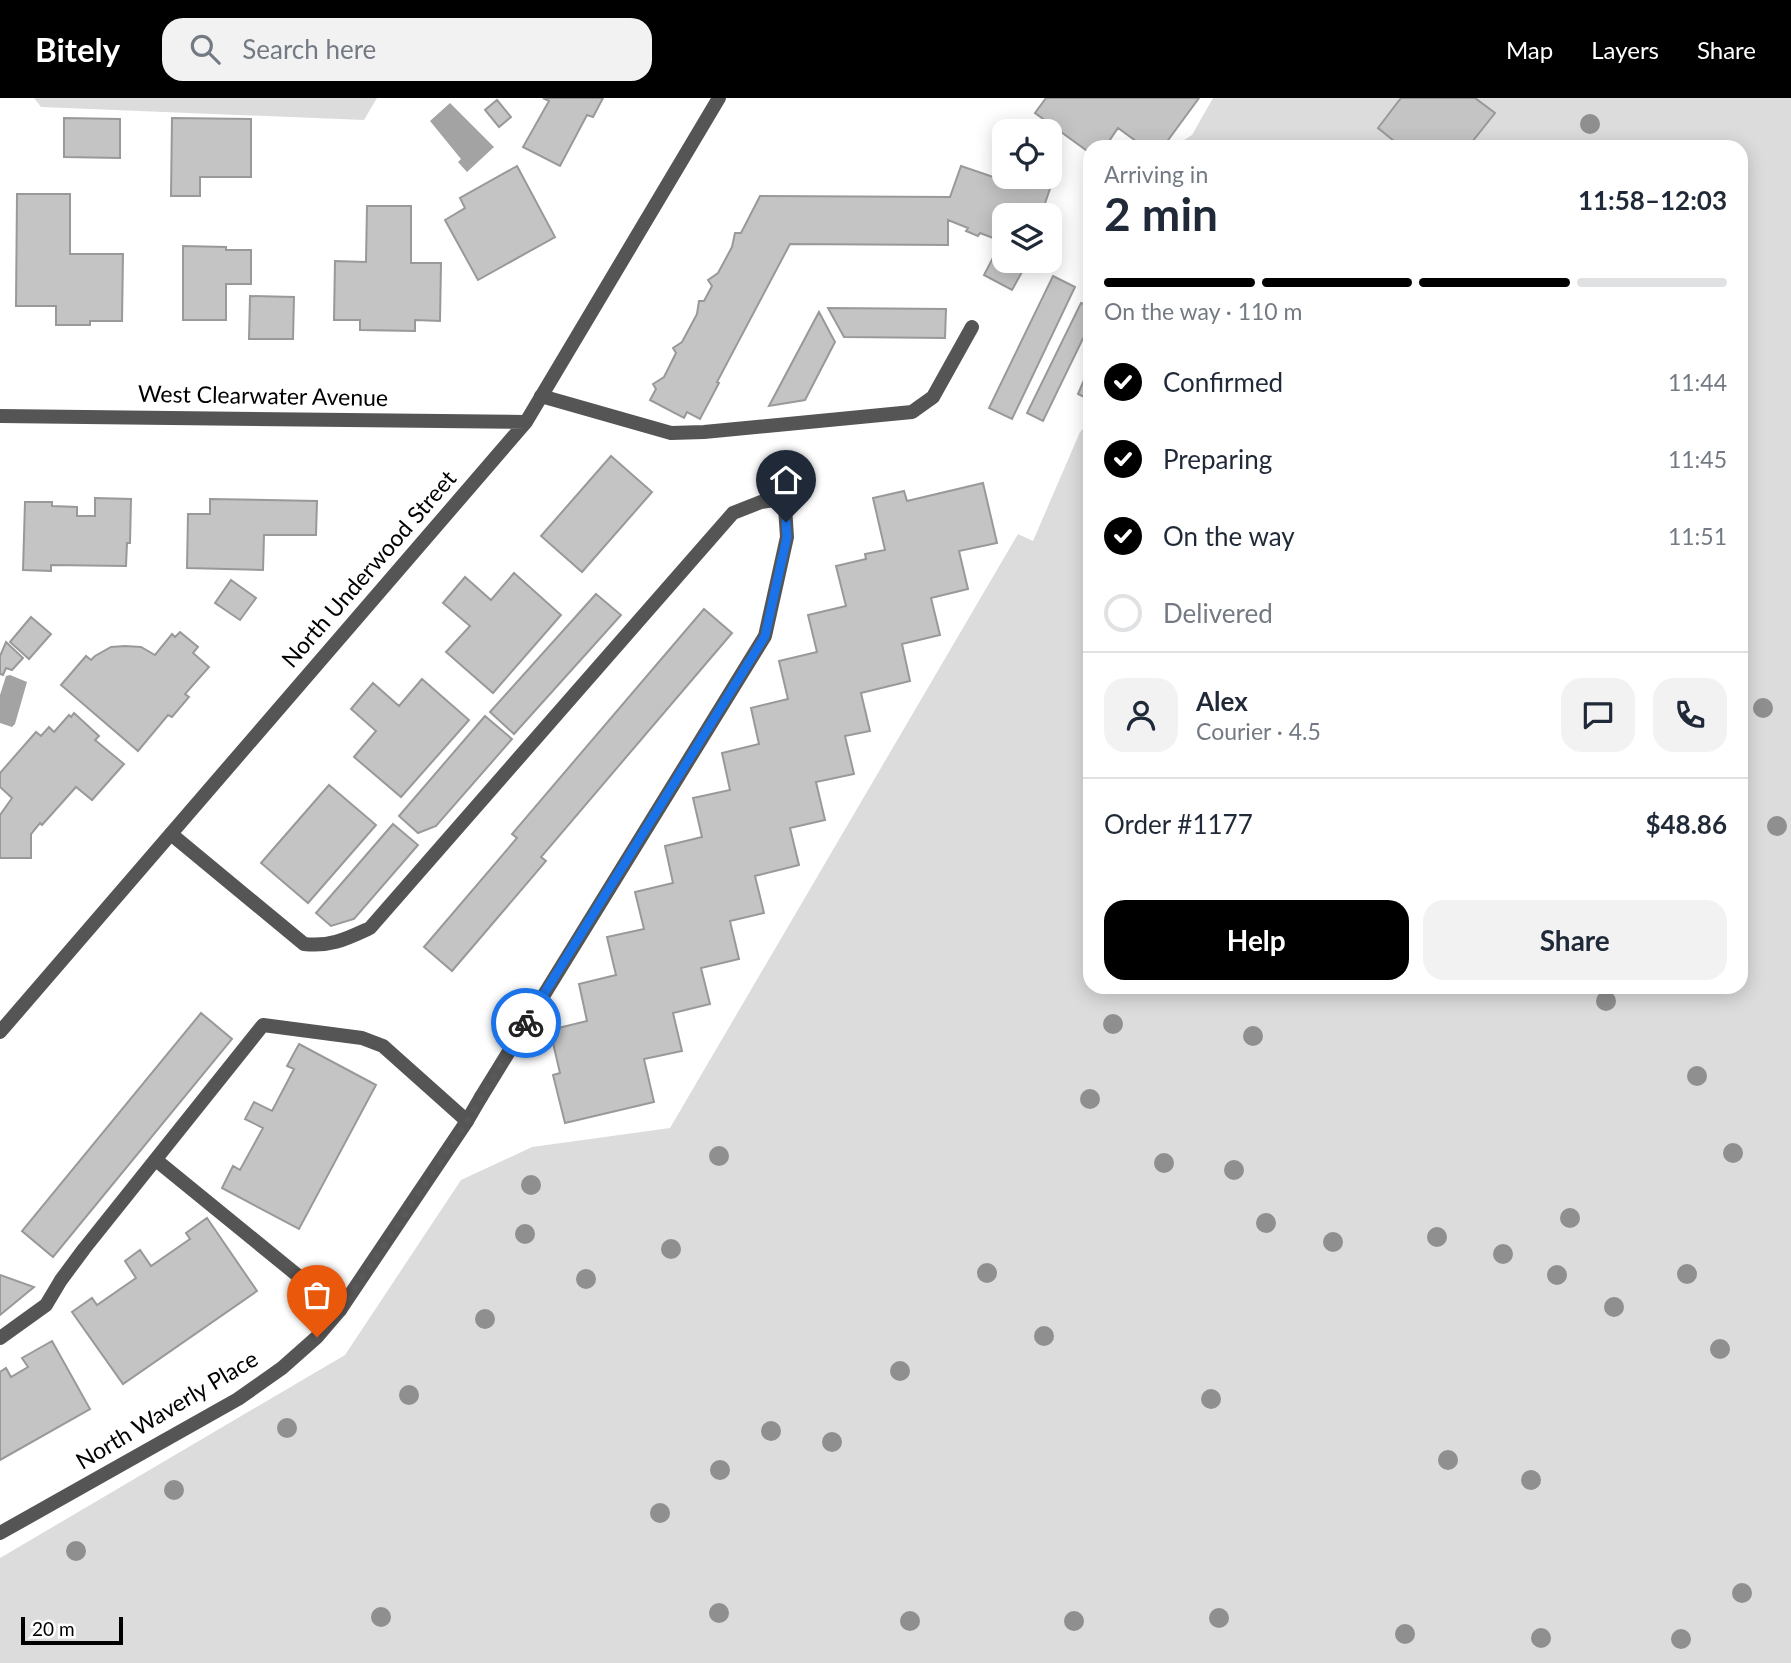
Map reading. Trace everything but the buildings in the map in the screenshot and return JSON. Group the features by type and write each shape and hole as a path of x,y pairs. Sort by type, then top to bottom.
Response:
{"street":[{"name":"North Underwood Street","path":"0,1032 526,422 719,98"},
{"path":"541,396 671,433 912,412 933,397 972,327"},
{"name":"West Clearwater Avenue","path":"0,416 526,422"},
{"name":"North Waverly Place","path":"0,1533 239,1399 282,1368 308,1345 340,1310 467,1121 765,636 787,537 785,507 774,500 733,513 370,928 341,942 319,946 304,944 171,834"},
{"path":"0,1338 46,1305 84,1249 263,1025 362,1038 383,1046 467,1121"},
{"path":"156,1160 340,1310"}],"shaded area":[{"path":"34,98 377,98 364,120 41,107"},
{"path":"1213,98 1791,98 1791,1663 0,1663 0,1558 345,1355 461,1180 532,1147 670,1128 1018,534 1033,541 1083,429 1083,994 1748,994 1748,140 1184,140 1192,135"},
{"path":"450,103 494,147 467,172 458,162 461,159 430,121"},
{"path":"6,676 27,682 12,727 0,723 0,695"}],"way so far":[{"path":"317,1337 340,1310 467,1121 526,1023"}],"route":[{"path":"526,1023 765,636 787,537 786,522"}]}
